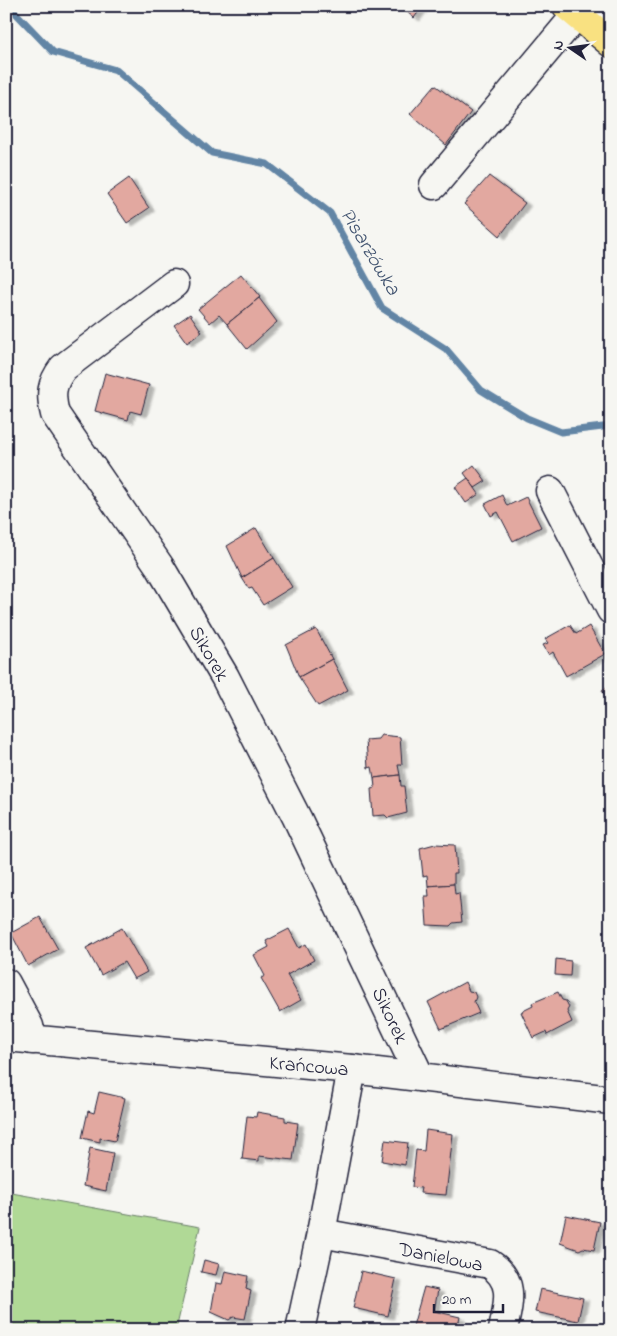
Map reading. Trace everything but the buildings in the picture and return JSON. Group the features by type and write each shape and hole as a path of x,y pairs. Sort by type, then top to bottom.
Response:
{"street":[{"path":"434,185 587,23 611,8"},
{"name":"Sikorek","path":"174,284 63,368 54,381 50,396 55,414 160,567 225,677 297,818 420,1077"},
{"path":"550,491 611,610"},
{"path":"6,983 29,1026 19,1039"},
{"name":"Krańcowa","path":"19,1039 352,1069 611,1100"},
{"path":"300,1330 321,1233 352,1069"},
{"name":"Danielowa","path":"321,1233 490,1264 500,1271 509,1296 503,1330"}],"green space":[{"path":"6,1192 200,1227 176,1330 25,1330 6,1325"}],"waterway":[{"name":"Pisarzówka","path":"9,6 53,52 116,70 212,153 267,164 330,213 382,308 446,349 481,390 527,418 561,432 611,426"}]}
